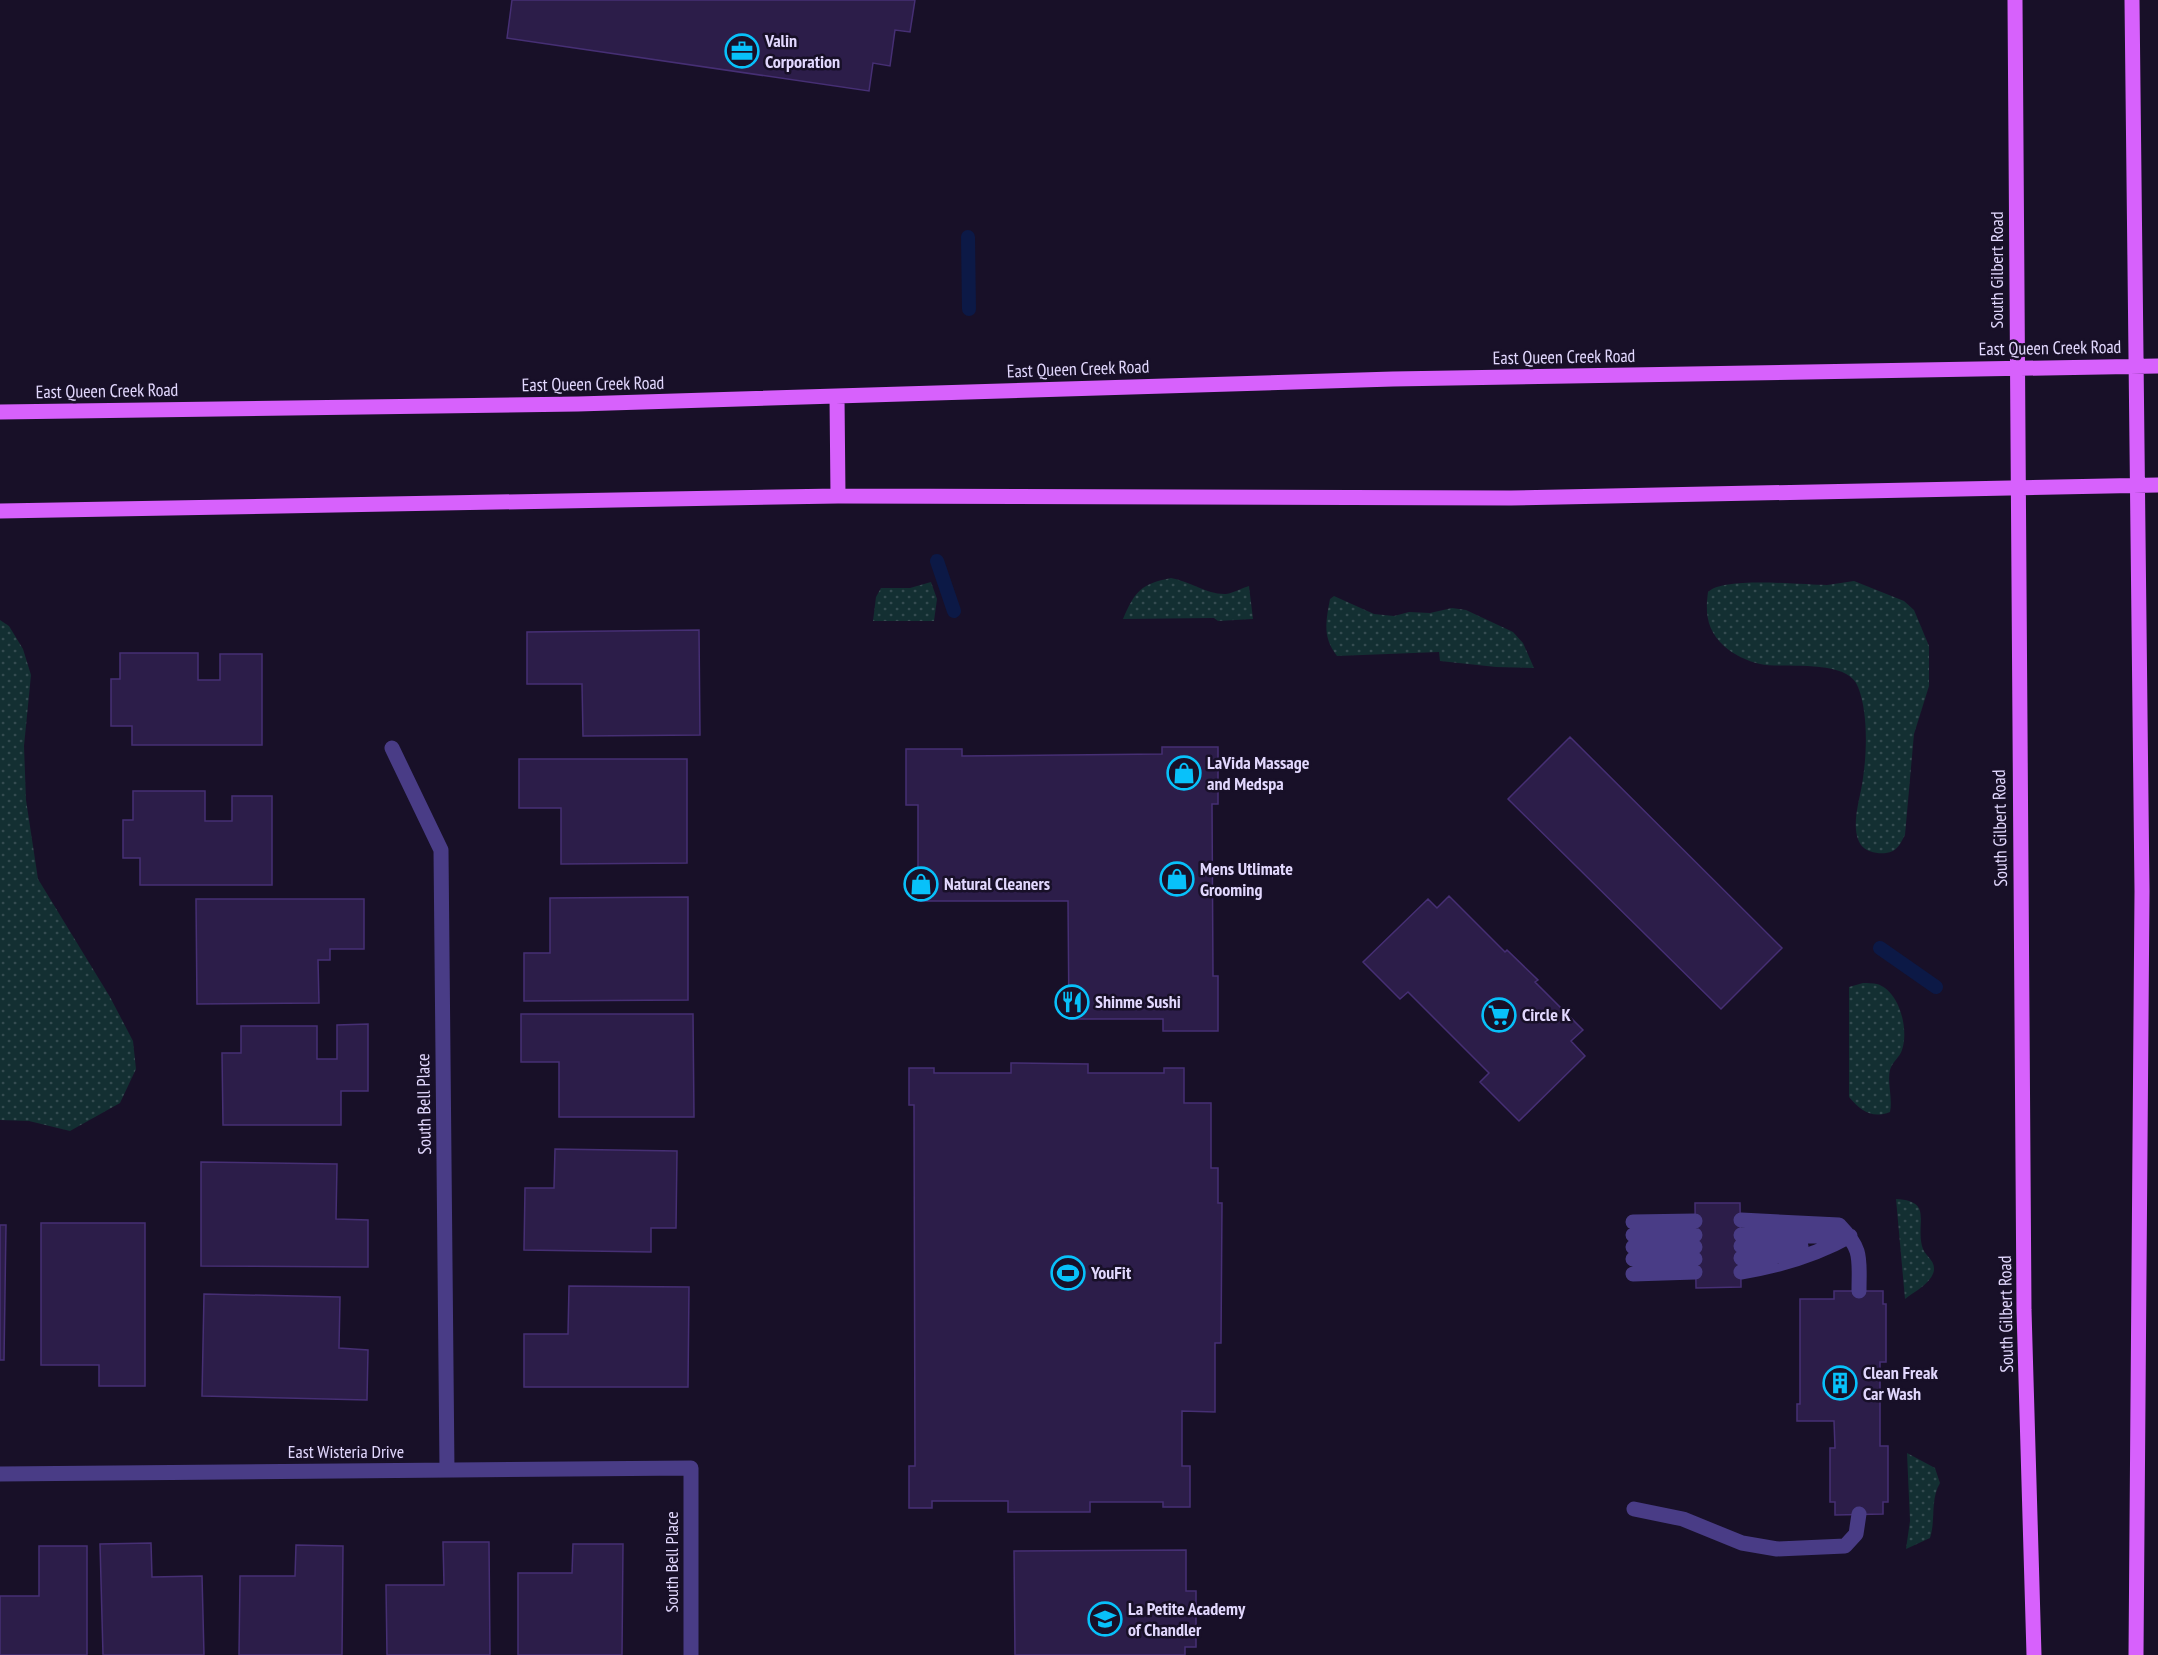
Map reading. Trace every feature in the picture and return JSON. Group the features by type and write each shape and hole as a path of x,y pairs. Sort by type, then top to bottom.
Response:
{"main road":[{"name":"South Gilbert Road","path":"2015,0 2024,1310 2034,1655"},
{"path":"2132,0 2142,903 2136,1655"},
{"name":"East Queen Creek Road","path":"0,412 578,404 1405,379 2158,366"},
{"path":"837,396 838,496"},
{"path":"0,511 838,496 1511,498 2158,485"}],"street":[{"name":"South Bell Place","path":"392,748 441,850 447,1470"},
{"path":"1741,1246 1839,1225 1855,1242 1859,1256 1859,1292"},
{"path":"1741,1246 1785,1263 1850,1236"},
{"path":"1741,1246 1833,1245"},
{"path":"1633,1247 1695,1247"},
{"path":"1633,1247 1695,1247"},
{"path":"1633,1247 1695,1247"},
{"name":"South Bell Place","path":"691,1468 691,1655"},
{"name":"East Wisteria Drive","path":"0,1474 691,1468"},
{"path":"1634,1509 1683,1519 1742,1543 1777,1549 1845,1546 1856,1534 1859,1514"}],"green space":[{"path":"1171,578 1219,594 1226,594 1249,586 1253,619 1218,621 1214,618 1123,619 1140,590 1153,583"},
{"path":"1854,581 1904,601 1914,610 1929,646 1929,686 1914,734 1905,835 1896,849 1886,853 1872,852 1863,847 1856,830 1866,732 1864,708 1858,687 1852,678 1829,668 1760,664 1746,659 1732,652 1718,640 1707,615 1708,592 1717,587 1746,583 1827,585"},
{"path":"931,582 937,599 934,621 873,621 876,597 881,588 910,588"},
{"path":"1334,596 1374,614 1394,616 1409,612 1430,613 1452,608 1466,610 1513,632 1523,643 1534,668 1496,667 1440,661 1439,652 1337,656 1329,642 1326,629 1330,599"},
{"path":"0,620 9,626 23,649 31,675 24,746 26,800 38,879 110,997 133,1041 136,1069 120,1103 70,1131 29,1121 0,1120"},
{"path":"1863,983 1877,984 1892,994 1903,1022 1902,1050 1891,1067 1889,1075 1890,1112 1878,1115 1867,1112 1849,1097 1849,987"},
{"path":"1896,1199 1915,1204 1919,1208 1922,1246 1934,1266 1930,1279 1905,1299"},
{"path":"1907,1453 1935,1468 1940,1483 1935,1496 1930,1538 1906,1549 1910,1521"}],"building":[{"name":"Valin Corporation","path":"512,0 915,0 910,32 895,30 890,66 873,63 869,91 507,38"},
{"path":"699,630 700,735 583,736 582,684 527,684 527,632"},
{"path":"120,653 198,653 198,680 220,680 220,654 262,654 262,745 132,745 132,726 111,726 111,679 120,679"},
{"path":"1570,737 1782,948 1721,1009 1508,799"},
{"path":"1162,747 1218,747 1218,804 1212,804 1213,976 1218,976 1218,1031 1163,1031 1163,1019 1069,1019 1068,901 918,901 918,805 906,805 906,749 962,749 962,756 1162,754"},
{"path":"519,759 687,759 687,863 561,864 561,808 519,808"},
{"path":"133,791 205,791 205,821 232,821 232,796 272,796 272,885 140,885 140,858 123,858 123,820 133,820"},
{"name":"Circle K","path":"1449,896 1505,952 1507,950 1538,980 1535,982 1583,1030 1571,1041 1585,1056 1519,1121 1480,1082 1489,1073 1408,992 1400,999 1363,962 1428,899 1437,908"},
{"path":"688,897 688,1000 524,1001 524,953 550,953 550,898"},
{"path":"196,899 364,899 364,949 330,949 330,960 318,960 319,1003 197,1004"},
{"path":"521,1014 693,1014 694,1117 559,1117 559,1062 521,1062"},
{"path":"368,1024 368,1091 341,1091 341,1125 223,1125 222,1053 241,1053 241,1026 317,1026 317,1059 337,1059 337,1025"},
{"name":"YouFit","path":"1011,1063 1088,1064 1088,1073 1164,1073 1164,1068 1184,1068 1184,1103 1211,1103 1211,1168 1218,1168 1218,1203 1222,1203 1221,1343 1215,1343 1215,1412 1182,1411 1182,1466 1190,1466 1190,1507 1163,1507 1163,1502 1090,1502 1090,1512 1008,1512 1008,1501 932,1501 932,1508 909,1508 909,1466 915,1466 914,1105 909,1105 909,1068 934,1068 934,1073 1011,1073"},
{"path":"555,1149 677,1151 676,1228 651,1228 651,1252 524,1250 525,1188 554,1188"},
{"path":"201,1162 337,1164 336,1219 368,1220 368,1267 201,1266"},
{"path":"1695,1203 1740,1203 1741,1287 1696,1288"},
{"path":"41,1223 145,1223 145,1386 99,1386 99,1365 41,1365"},
{"path":"0,1225 6,1225 4,1360 0,1360"},
{"path":"569,1286 689,1287 688,1387 524,1387 524,1334 568,1334"},
{"name":"Clean Freak Car Wash","path":"1834,1291 1883,1291 1883,1304 1886,1304 1886,1362 1880,1362 1880,1446 1888,1446 1888,1502 1883,1502 1883,1514 1835,1515 1835,1502 1830,1502 1830,1448 1835,1448 1834,1421 1797,1421 1797,1404 1800,1404 1800,1299 1834,1299"},
{"path":"204,1294 340,1297 339,1348 368,1350 367,1400 202,1396"},
{"path":"443,1542 489,1542 490,1655 387,1655 386,1585 444,1585"},
{"path":"151,1543 152,1577 202,1576 204,1655 103,1655 100,1544"},
{"path":"573,1544 623,1544 622,1655 518,1655 518,1573 572,1573"},
{"path":"296,1545 343,1546 342,1655 239,1655 240,1576 295,1576"},
{"path":"39,1546 87,1546 87,1655 0,1655 0,1596 39,1596"},
{"name":"La Petite Academy of Chandler","path":"1186,1550 1186,1591 1196,1591 1196,1647 1185,1647 1185,1655 1015,1655 1014,1551"}],"waterway":[{"path":"968,237 969,309"},
{"path":"937,561 954,611"},
{"path":"1880,948 1936,987"}],"place":[{"name":"Valin Corporation","path":"742,51"},
{"name":"LaVida Massage and Medspa","path":"1184,773"},
{"name":"Mens Utlimate Grooming","path":"1177,879"},
{"name":"Natural Cleaners","path":"921,884"},
{"name":"Shinme Sushi","path":"1072,1002"},
{"name":"Circle K","path":"1499,1015"},
{"name":"YouFit","path":"1068,1273"},
{"name":"Clean Freak Car Wash","path":"1840,1383"},
{"name":"La Petite Academy of Chandler","path":"1105,1619"}]}
